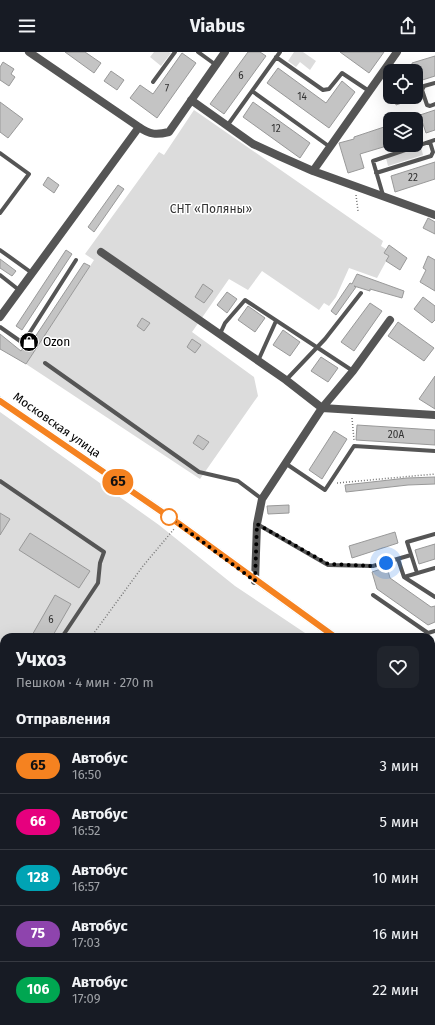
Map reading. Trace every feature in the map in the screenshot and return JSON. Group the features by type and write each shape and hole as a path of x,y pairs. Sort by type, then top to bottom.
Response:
{"main road":[{"name":"Московская улица","path":"0,401 178,523 255,581 329,633"}],"street":[{"path":"29,52 148,133 158,135 169,132 225,52"},
{"path":"313,171 397,52"},
{"path":"191,100 253,144 313,171 435,215"},
{"path":"0,317 139,127"},
{"path":"101,252 286,380 322,408 435,415"},
{"path":"255,581 257,524 262,499 322,408 353,371 390,320"}],"lane":[{"path":"153,82 175,52"},
{"path":"198,52 216,65"},
{"path":"227,126 280,52"},
{"path":"276,56 323,90 329,89 342,73 369,91"},
{"path":"435,83 424,86 422,90 427,105 430,106 435,104"},
{"path":"252,91 330,147"},
{"path":"376,173 432,156 433,141 376,159 373,164 383,196"},
{"path":"0,152 29,174 0,213"},
{"path":"0,250 32,273"},
{"path":"0,327 20,341 25,340 76,260"},
{"path":"0,275 19,290"},
{"path":"286,380 317,348 361,293"},
{"path":"220,334 225,323 245,300 353,371"},
{"path":"258,361 276,321"},
{"path":"45,363 199,472 238,481 262,499"},
{"path":"285,463 325,490 354,446 435,451"},
{"path":"0,481 104,552 100,563 98,583 65,633"},
{"path":"257,524 328,564 373,566 412,555"},
{"path":"417,573 407,542 435,534"},
{"path":"398,559 404,577 435,597"},
{"path":"404,577 435,568"},
{"path":"373,595 428,633 435,631"}],"path":[{"path":"352,184 356,194 358,211"},
{"path":"353,410 352,426 354,446"},
{"path":"329,484 435,474"},
{"path":"94,633 143,566 178,523"}],"green space":[{"path":"154,52 171,53 161,66 150,57"},
{"path":"294,52 303,52 316,61 310,70 300,62 296,67 288,61"},
{"name":"СНТ «Поляны»","path":"194,110 383,241 381,246 386,249 384,253 389,256 377,278 349,268 336,297 329,306 324,303 319,310 262,271 248,290 229,279 192,332 254,377 258,396 200,479 26,364 94,260 85,254 159,152 164,155"},
{"path":"405,152 422,152 423,155 388,166 386,158"},
{"path":"0,412 159,525 235,586 305,633 0,633"}],"building":[{"path":"65,52 85,52 101,63 94,73"},
{"path":"248,52 260,52 266,56 224,114 210,104"},
{"path":"340,52 384,52 369,73"},
{"path":"182,53 196,63 157,118 130,98 140,85 153,94"},
{"path":"435,56 435,76 423,80 423,64 412,63"},
{"path":"3,62 14,69 11,74 15,77 9,86 0,80 0,67"},
{"path":"278,68 326,103 342,81 355,92 329,128 267,83"},
{"path":"111,71 124,80 117,90 104,81"},
{"path":"0,102 23,119 8,138 0,132"},
{"path":"253,102 310,143 300,158 243,117"},
{"path":"435,110 435,130 426,133 423,124 423,114"},
{"path":"383,127 383,147 360,154 364,168 348,173 339,143 354,139 354,137"},
{"path":"435,162 435,179 395,192 391,176"},
{"path":"48,177 59,185 54,193 43,185"},
{"path":"118,185 124,189 94,232 88,227"},
{"path":"428,218 435,222 435,234 423,228"},
{"path":"389,245 407,258 400,270 386,261 389,256 384,253"},
{"path":"66,250 72,254 22,330 16,326"},
{"path":"428,256 435,260 435,291 420,282 426,270 423,268"},
{"path":"0,259 16,271 12,276 0,268"},
{"path":"84,263 90,266 26,364 0,349 0,334 21,351 30,338 33,340"},
{"path":"357,274 404,291 402,298 354,286 356,287 336,315 331,311 350,283 352,284"},
{"path":"203,284 213,291 204,303 195,297"},
{"path":"227,292 237,299 227,313 217,305"},
{"path":"423,297 435,306 435,320 432,323 414,309"},
{"path":"370,303 382,311 354,351 341,342"},
{"path":"248,306 265,318 255,332 238,320"},
{"path":"142,318 150,323 144,331 137,326"},
{"path":"398,322 434,348 424,361 388,336"},
{"path":"283,330 300,342 290,356 273,345"},
{"path":"192,339 201,345 195,353 187,347"},
{"path":"321,357 338,368 328,382 311,371"},
{"path":"435,376 435,409 419,399"},
{"path":"357,425 435,430 435,445 356,440"},
{"path":"334,431 347,439 322,479 309,470"},
{"path":"198,435 209,442 203,450 193,443"},
{"path":"435,477 435,484 408,485 346,492 345,485 407,478"},
{"path":"289,505 289,513 268,514 267,506"},
{"path":"0,513 10,519 0,535"},
{"path":"395,532 398,543 352,558 349,546"},
{"path":"30,533 90,571 79,588 19,550"},
{"path":"435,544 435,559 419,564 415,550"},
{"path":"387,567 390,578 431,607 435,606 435,622 428,625 377,589 372,572"},
{"path":"55,595 71,604 54,633 33,633"}],"bus line":[{"name":"65","path":"0,401 178,523 255,581 329,633"}],"place":[{"name":"Ozon","path":"29,342"}],"route":[{"path":"169,517 255,581 257,524 328,564 373,566 386,563"}]}
